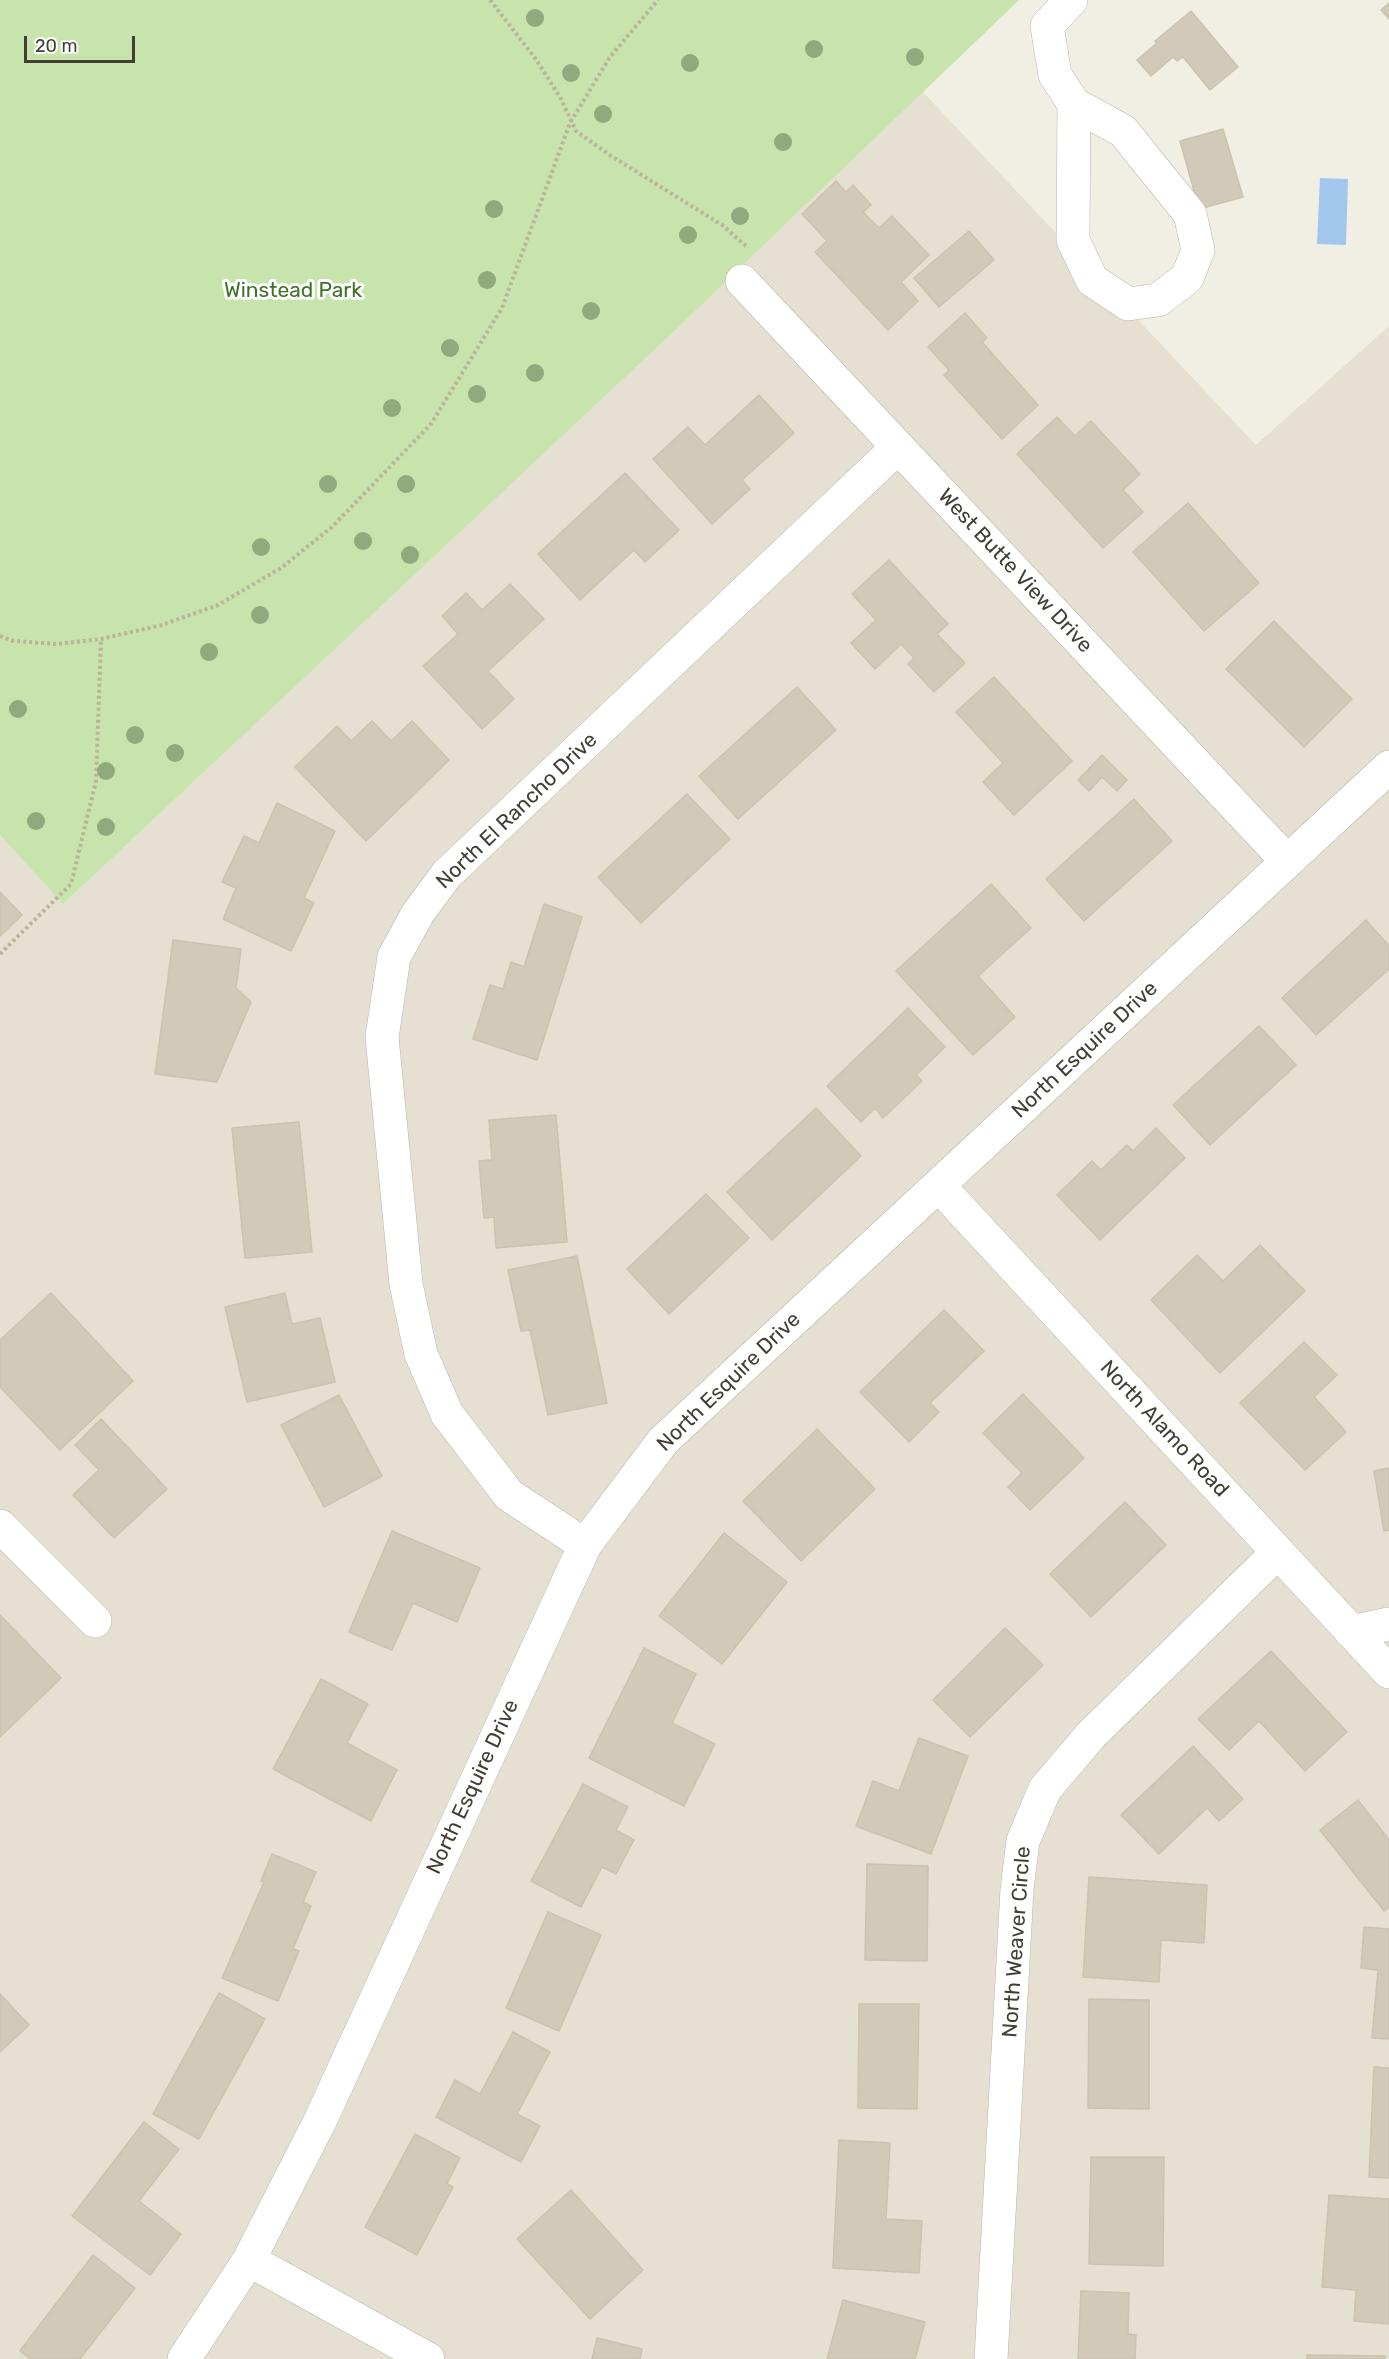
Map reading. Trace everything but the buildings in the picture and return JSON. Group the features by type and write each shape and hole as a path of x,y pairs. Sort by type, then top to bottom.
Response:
{"street":[{"path":"1071,0 1047,26 1055,75 1074,104 1123,131 1190,214 1198,250 1186,278 1158,300 1128,304 1092,280 1073,240 1074,104"},
{"name":"West Butte View Drive","path":"742,281 1287,861"},
{"name":"North El Rancho Drive","path":"585,1545 509,1495 447,1414 421,1354 406,1284 382,1037 394,957 418,913 447,874 898,447"},
{"name":"North Esquire Drive","path":"184,2359 249,2260 320,2121 585,1545 663,1442 1389,767"},
{"name":"North Alamo Road","path":"939,1186 1389,1672"},
{"path":"0,1526 95,1622"},
{"name":"North Weaver Circle","path":"991,2359 1017,1889 1023,1841 1045,1789 1091,1735 1278,1552"},
{"path":"1351,1632 1389,1624"},
{"path":"249,2260 428,2359"}],"path":[{"path":"490,0 535,58 560,97 570,123 576,131 733,234 761,263 742,281"},
{"path":"0,636 14,641 57,644 101,639 162,625 218,605 281,568 332,528 431,424 502,308 570,123 609,57 658,0"},
{"path":"0,954 71,884 96,781 101,639"}],"shaded area":[{"path":"923,92 1256,445 1389,326 1389,2359 0,2359 0,835 63,904 749,259"}],"green space":[{"name":"Winstead Park","path":"0,0 1019,0 673,332 63,904 0,835"}],"water":[{"path":"1320,178 1348,179 1346,245 1317,244"}]}
